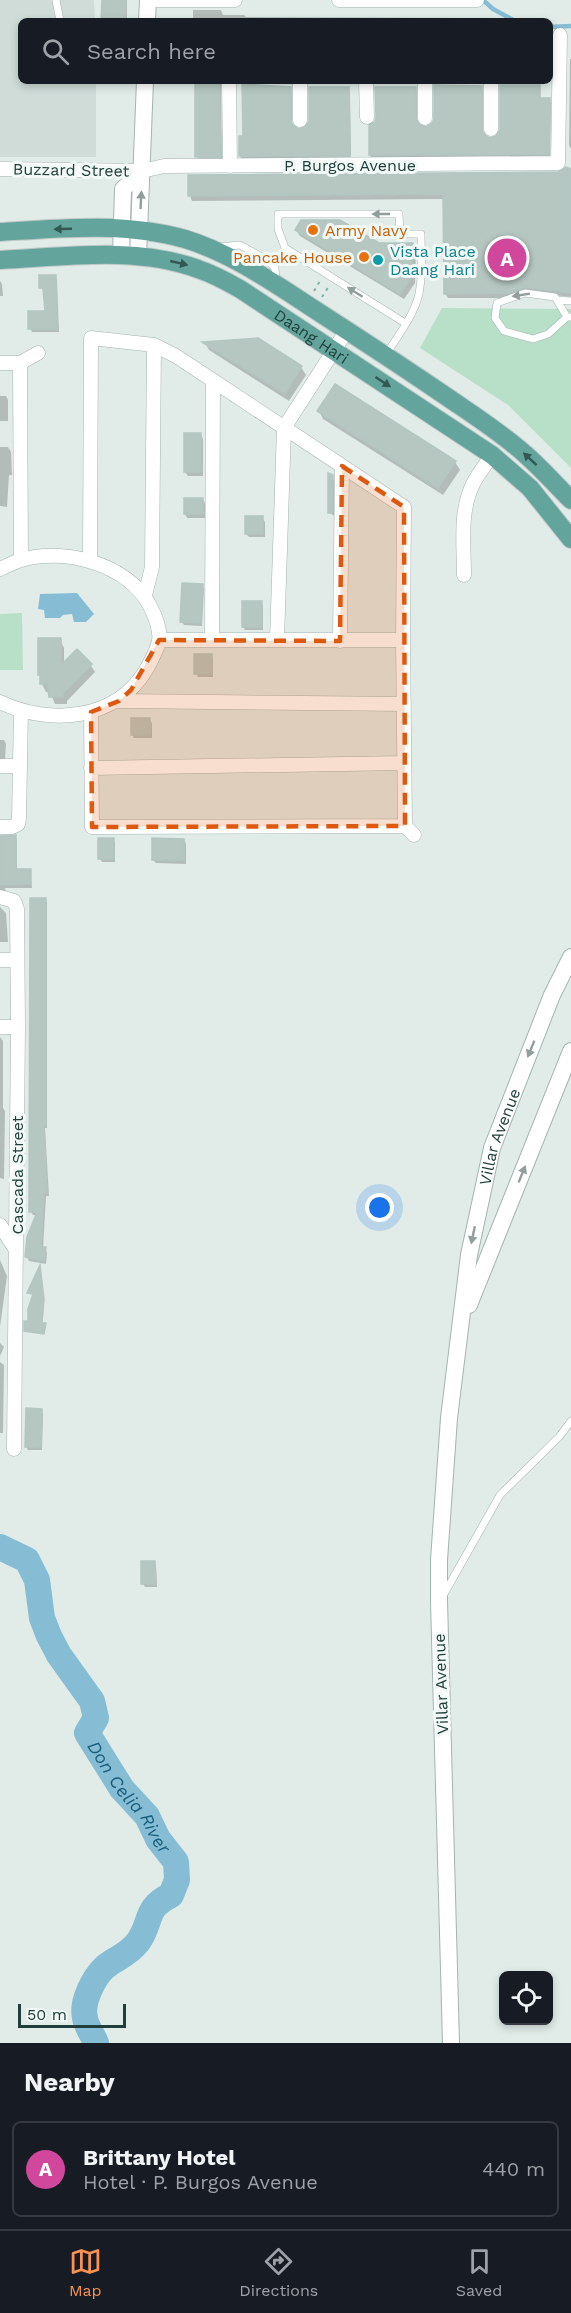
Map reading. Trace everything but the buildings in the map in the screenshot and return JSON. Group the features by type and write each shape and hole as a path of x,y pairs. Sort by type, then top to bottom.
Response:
{"main road":[{"name":"Daang Hari","path":"0,232 95,228 131,230 186,239 211,249 277,286 347,330 492,428 525,453 571,500"},
{"name":"Daang Hari","path":"0,260 130,257 181,263 219,277 492,455 530,488 571,539"}],"street":[{"path":"147,18 148,0 235,0"},
{"path":"339,0 476,0"},
{"path":"555,66 560,35"},
{"name":"P. Burgos Avenue","path":"142,171 164,166 558,163 555,66"},
{"path":"130,257 131,230 142,171 145,84"},
{"path":"230,84 230,166"},
{"path":"300,84 300,120"},
{"path":"366,84 367,117"},
{"path":"425,84 425,118"},
{"path":"491,84 491,129"},
{"name":"Buzzard Street","path":"0,169 142,171"},
{"path":"277,640 284,428 347,330"},
{"path":"90,561 91,338 154,345 176,356 404,507 404,763 410,831 92,827 91,712"},
{"path":"144,595 152,567 154,345"},
{"path":"0,363 20,363 38,353"},
{"path":"20,363 21,559"},
{"path":"212,640 213,382"},
{"path":"464,575 465,512 468,496 474,481 492,455"},
{"path":"340,641 342,466"},
{"path":"0,569 21,559 58,556 90,561 117,572 144,595 156,618 159,640 152,659 141,678 119,701"},
{"path":"159,640 403,640"},
{"path":"0,702 21,711 58,715 91,712 119,701 404,704"},
{"path":"0,827 12,827 18,824 21,711"},
{"path":"91,768 404,763"},
{"path":"0,766 20,766"},
{"name":"Cascada Street","path":"7,899 17,909 14,1449"},
{"name":"Villar Avenue","path":"451,2043 439,1601 439,1560 449,1418 469,1255 492,1148 552,995 571,957"},
{"path":"0,960 17,960"},
{"path":"0,1027 18,1027"},
{"name":"Villar Avenue","path":"461,1326 571,1051"},
{"path":"0,1225 16,1250"}],"lane":[{"path":"55,1 59,18"},
{"path":"386,355 405,323 415,304 420,288 421,234 400,234 399,214 278,214 278,229 285,249 405,323"},
{"path":"525,293 555,297 569,317 548,333 533,339 504,331 495,318 497,303 525,293"},
{"path":"558,300 571,302"},
{"path":"439,1601 500,1495 559,1437 571,1421"}],"path":[{"path":"310,307 325,273"},
{"path":"310,307 334,279"}],"highlighted area":[{"path":"342,466 404,507 405,826 92,827 91,712 119,701 131,690 159,640 340,641"}],"shaded area":[{"path":"0,0 94,0 95,18 18,18 18,84 96,84 96,157 0,157"}],"green space":[{"path":"442,308 571,309 571,468 508,405 420,348"},
{"path":"22,613 23,670 0,670 0,614"}],"water":[{"path":"77,593 94,614 86,622 74,622 72,614 63,615 60,618 45,618 44,610 38,609 40,594"}],"waterway":[{"path":"483,0 493,9 510,18"},
{"path":"553,27 571,26"},
{"name":"Don Celia River","path":"0,1547 27,1560 37,1580 42,1618 49,1636 59,1655 92,1701 96,1718 87,1733 122,1789 147,1816 158,1839 176,1862 177,1880 171,1895 152,1910 138,1942 105,1967 89,1990 84,2012 96,2043"}],"place":[{"name":"Army Navy","path":"313,230"},
{"name":"Pancake House","path":"364,257"},
{"name":"Brittany Hotel","path":"507,258"},
{"name":"Vista Place Daang Hari","path":"378,260"}]}
